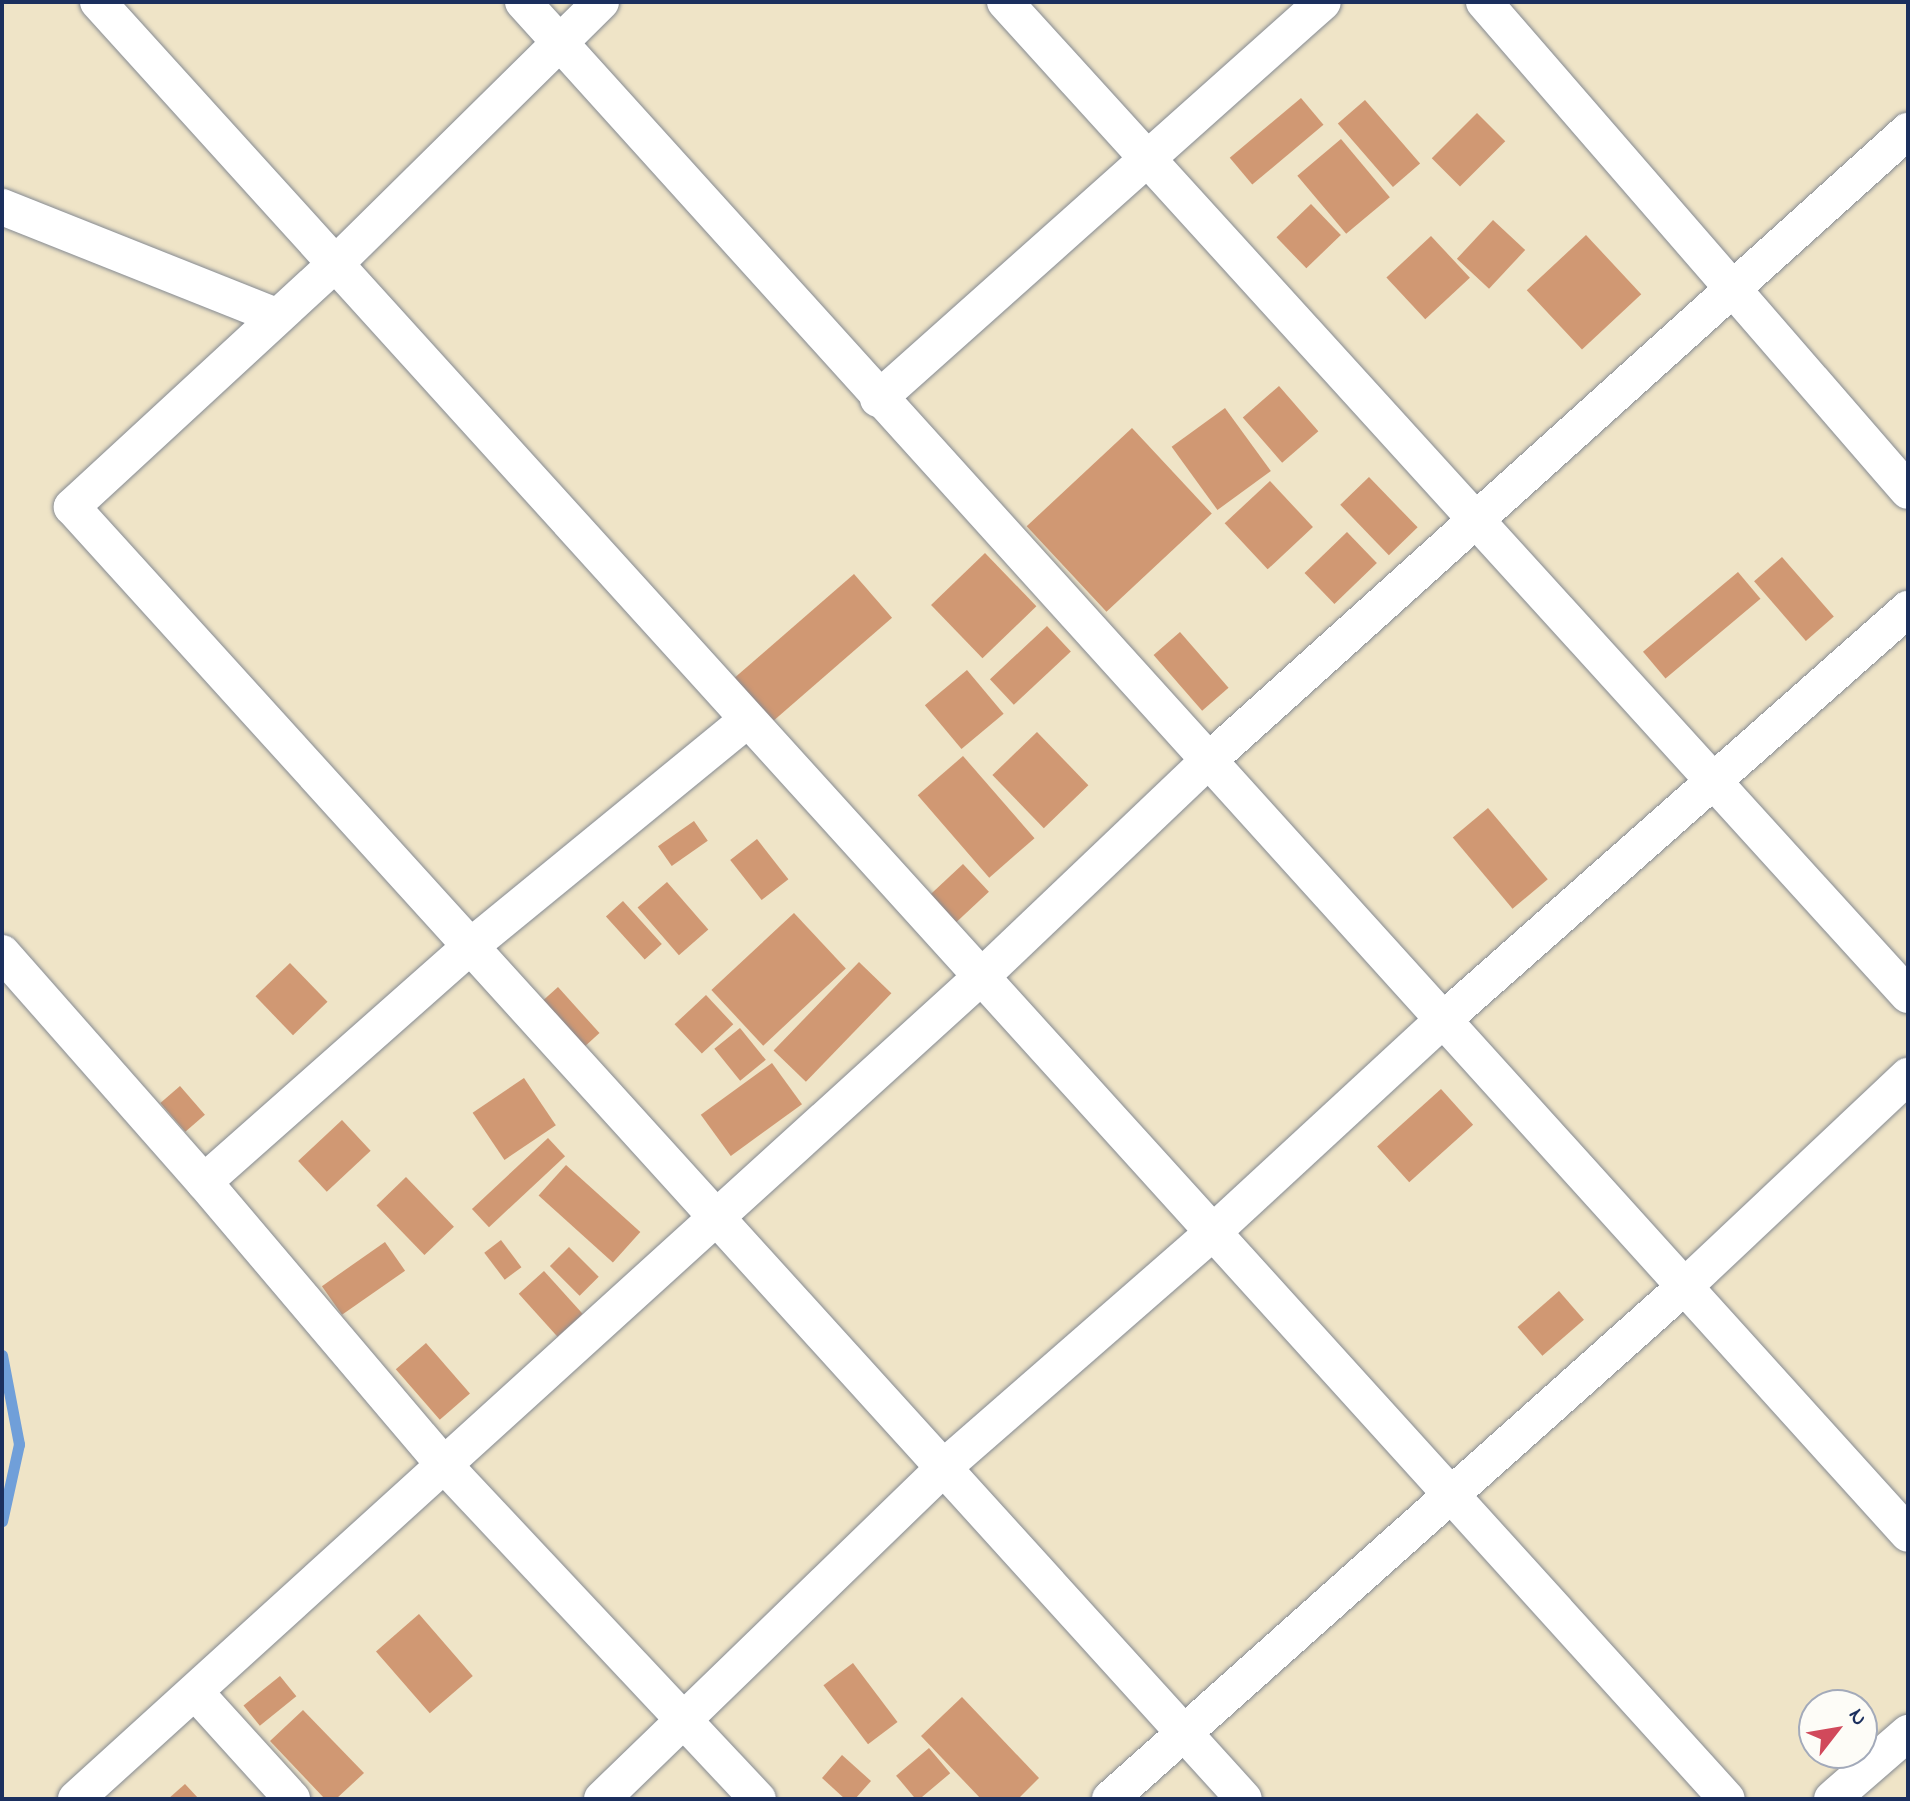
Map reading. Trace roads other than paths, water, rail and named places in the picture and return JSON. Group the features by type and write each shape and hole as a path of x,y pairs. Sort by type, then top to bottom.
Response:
{"street":[{"path":"98,2 1727,1799"},
{"path":"523,2 878,399 1908,1534"},
{"path":"601,2 334,265 72,507 1244,1799"},
{"path":"1005,2 1908,995"},
{"path":"878,399 1323,2"},
{"path":"1484,2 1908,491"},
{"path":"76,1799 981,977 1208,761 1908,131"},
{"path":"2,207 276,316"},
{"path":"602,1799 944,1467 1212,1233 1443,1020 1715,783 1908,609"},
{"path":"204,1182 471,946 747,720"},
{"path":"2,953 204,1182 445,1466 758,1799"},
{"path":"1110,1799 1684,1287 1908,1076"},
{"path":"196,1693 292,1799"},
{"path":"1832,1799 1908,1733"}],"waterway":[{"path":"2,1355 19,1444 2,1521"}]}
